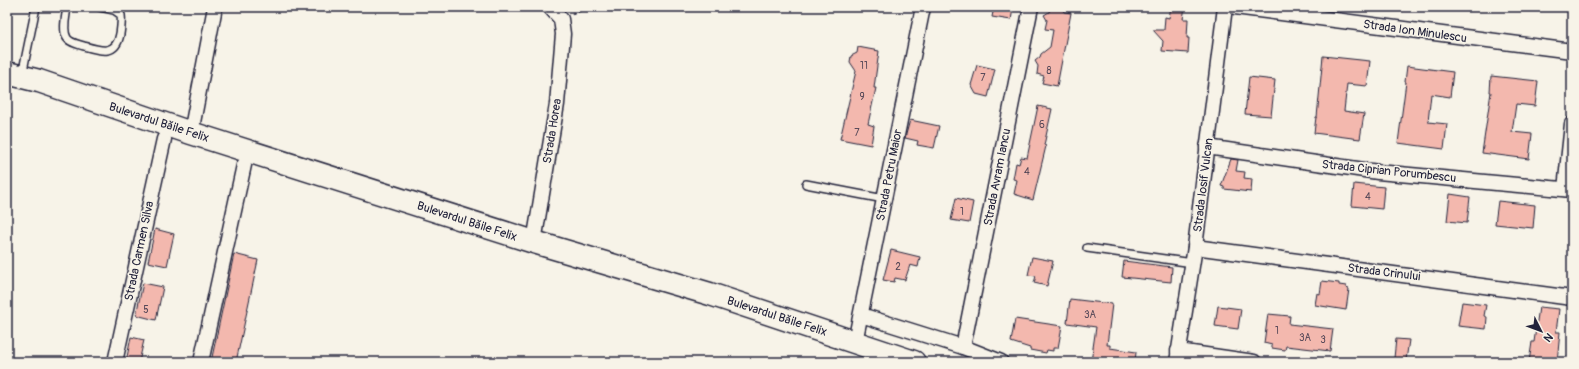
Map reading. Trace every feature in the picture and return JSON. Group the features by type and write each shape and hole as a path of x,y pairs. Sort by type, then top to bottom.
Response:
{"main road":[{"name":"Bulevardul Băile Felix","path":"12,78 534,242 710,294 914,362"},
{"name":"Bulevardul Băile Felix","path":"12,78 33,95 164,139 505,248 698,305 869,362"}],"street":[{"path":"191,133 215,7"},
{"name":"Strada Horea","path":"534,242 557,104 563,34 561,19 550,7"},
{"name":"Strada Petru Maior","path":"855,342 923,7"},
{"name":"Strada Avram Iancu","path":"963,348 1031,7"},
{"name":"Strada Iosif Vulcan","path":"1178,357 1193,262 1225,7"},
{"name":"Strada Ion Minulescu","path":"1235,7 1572,51"},
{"path":"1569,189 1572,124"},
{"name":"Strada Carmen Silva","path":"115,362 164,139"},
{"name":"Strada Ciprian Porumbescu","path":"1207,147 1378,172 1569,189"},
{"path":"201,362 244,165"},
{"name":"Strada Crinului","path":"1195,247 1572,298"},
{"path":"861,315 1001,362"},
{"path":"1178,357 1254,362"}],"lane":[{"path":"12,78 36,7"},
{"path":"67,7 65,30 67,38 73,43 95,49 108,50 115,48 118,42 122,23 121,15 114,10 100,7"},
{"path":"806,184 884,199"},
{"path":"1087,248 1193,262"}],"building":[{"path":"994,7 1013,9 1011,20 992,17"},
{"path":"1053,7 1061,7 1064,12 1071,13 1057,86 1042,83 1044,76 1037,74 1038,66 1035,61 1050,47 1053,30 1045,29 1047,20 1044,15"},
{"path":"1171,7 1185,7 1183,19 1188,19 1188,53 1162,51 1163,41 1153,30 1164,30 1165,17 1169,18"},
{"path":"858,47 879,51 874,88 876,88 868,124 874,126 871,145 840,139 856,71 850,62 851,56 857,53"},
{"path":"1323,56 1370,61 1367,86 1347,84 1344,111 1364,114 1360,139 1314,133"},
{"path":"977,65 995,69 988,97 976,94 971,85"},
{"path":"1407,66 1453,72 1450,97 1431,94 1428,122 1447,124 1444,149 1398,143"},
{"path":"1491,76 1538,81 1535,106 1516,104 1512,132 1532,134 1529,159 1482,153 1491,92"},
{"path":"1249,77 1275,80 1271,116 1245,114"},
{"path":"1038,106 1052,109 1044,145 1046,146 1033,200 1014,194 1017,180 1013,179 1016,163 1019,164 1021,157 1027,158"},
{"path":"910,120 939,126 934,148 917,145 918,141 905,138"},
{"path":"1231,159 1238,160 1236,171 1245,172 1244,178 1252,179 1251,192 1224,189 1224,187 1221,186"},
{"path":"1354,184 1384,187 1382,209 1352,206"},
{"path":"1450,194 1470,197 1467,223 1447,221"},
{"path":"956,198 973,202 969,223 951,220"},
{"path":"1498,201 1535,205 1533,228 1495,224"},
{"path":"155,229 174,234 167,266 148,262"},
{"path":"891,250 920,257 918,267 910,265 905,280 895,278 894,282 883,280"},
{"path":"234,254 258,260 236,362 211,362"},
{"path":"1032,257 1053,261 1047,286 1034,283 1036,276 1028,275"},
{"path":"1124,261 1172,267 1171,282 1122,277"},
{"path":"1322,281 1339,283 1339,285 1346,286 1346,288 1349,289 1346,310 1315,305 1317,293 1320,294"},
{"path":"143,283 163,287 156,320 136,315"},
{"path":"1070,299 1112,304 1107,345 1110,345 1110,348 1136,352 1135,362 1091,362 1096,327 1067,323"},
{"path":"1462,302 1486,305 1484,316 1487,317 1486,329 1458,326"},
{"path":"1218,306 1241,309 1238,329 1215,326"},
{"path":"1539,307 1559,309 1556,332 1560,332 1557,362 1529,362 1532,342 1534,342"},
{"path":"1268,314 1290,316 1289,324 1333,329 1330,351 1286,346 1285,350 1272,348 1272,345 1264,343"},
{"path":"1015,319 1062,326 1058,348 1053,348 1053,351 1047,350 1046,353 1030,350 1030,348 1011,342"},
{"path":"131,337 144,340 139,362 126,362"},
{"path":"1396,339 1409,340 1406,360 1394,358"}]}
